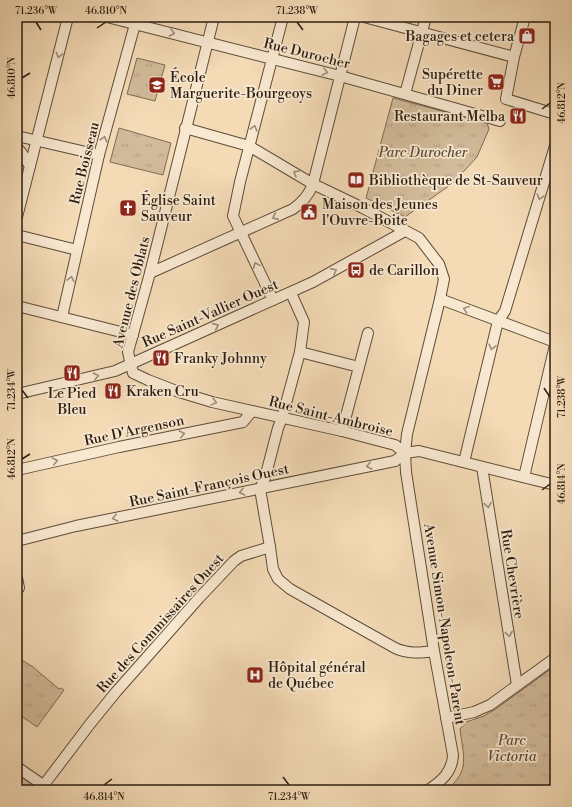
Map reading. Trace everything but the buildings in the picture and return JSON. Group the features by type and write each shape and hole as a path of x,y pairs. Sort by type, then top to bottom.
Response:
{"street":[{"path":"17,217 68,17"},
{"name":"Rue Durocher","path":"107,17 136,21 207,42 340,76 500,121"},
{"name":"Avenue des Oblats","path":"130,364 128,352 150,273 185,128 214,17"},
{"path":"273,300 242,232 233,216 249,146 283,17"},
{"path":"150,273 299,205 310,192 355,17"},
{"path":"364,17 514,57"},
{"path":"405,94 426,17"},
{"path":"525,17 514,57 506,99 555,114"},
{"name":"Rue Boisseau","path":"62,318 100,155 136,21"},
{"name":"Avenue Simon-Napoleon-Parent","path":"185,128 249,146 313,184 363,208 419,238 439,264 444,279 413,406 405,453 406,472 434,651 453,755 452,765 446,775 428,790"},
{"path":"17,136 100,155"},
{"path":"464,462 498,321 505,311 555,146"},
{"path":"17,148 30,166"},
{"name":"Rue Saint-Vallier Ouest","path":"17,394 115,370 130,364 291,293 346,265 404,231"},
{"path":"17,235 78,250"},
{"path":"291,293 304,322 300,352 265,478 260,489 273,569 278,579 290,589 395,648 403,652 413,653 434,651"},
{"path":"440,299 555,342"},
{"path":"17,306 133,335"},
{"path":"342,431 368,333"},
{"path":"524,477 555,345"},
{"path":"300,352 359,367"},
{"name":"Rue Saint-Ambroise","path":"130,364 133,373 179,392 394,445 405,453 419,452 464,462 524,477 554,487"},
{"name":"Rue D'Argenson","path":"17,470 244,422 252,411"},
{"name":"Rue Saint-François Ouest","path":"17,541 76,526 395,461 405,453"},
{"name":"Rue Chevrière","path":"482,467 517,686"},
{"name":"Rue des Commissaires Ouest","path":"42,787 90,724 199,598 241,556 270,547"},
{"path":"17,578 19,588"},
{"path":"446,718 474,712 490,705 555,658"},
{"path":"17,767 42,787"}],"green space":[{"path":"137,58 165,65 155,101 127,94"},
{"name":"Parc Durocher","path":"393,98 487,123 489,129 477,157 453,183 405,217 366,198"},
{"path":"119,128 171,143 163,175 110,162"},
{"path":"17,657 33,667 59,689 61,688 64,690 37,727 17,713"},
{"name":"Parc Victoria","path":"555,666 555,790 446,790 454,783 462,769 464,762 460,729 466,722 484,716 496,709"},
{"path":"17,772 32,782 26,790 17,790"}],"place":[{"name":"Bagages et cetera","path":"527,36"},
{"name":"Supérette du Diner","path":"496,82"},
{"name":"École Marguerite-Bourgeoys","path":"157,85"},
{"name":"Restaurant Melba","path":"518,116"},
{"name":"Bibliothèque de St-Sauveur","path":"356,180"},
{"name":"Église Saint Sauveur","path":"128,208"},
{"name":"Maison des Jeunes l'Ouvre-Boite","path":"309,212"},
{"name":"de Carillon","path":"356,270"},
{"name":"Franky Johnny","path":"161,358"},
{"name":"Le Pied Bleu","path":"72,373"},
{"name":"Kraken Cru","path":"113,391"},
{"name":"Hôpital général de Québec","path":"255,675"}]}
